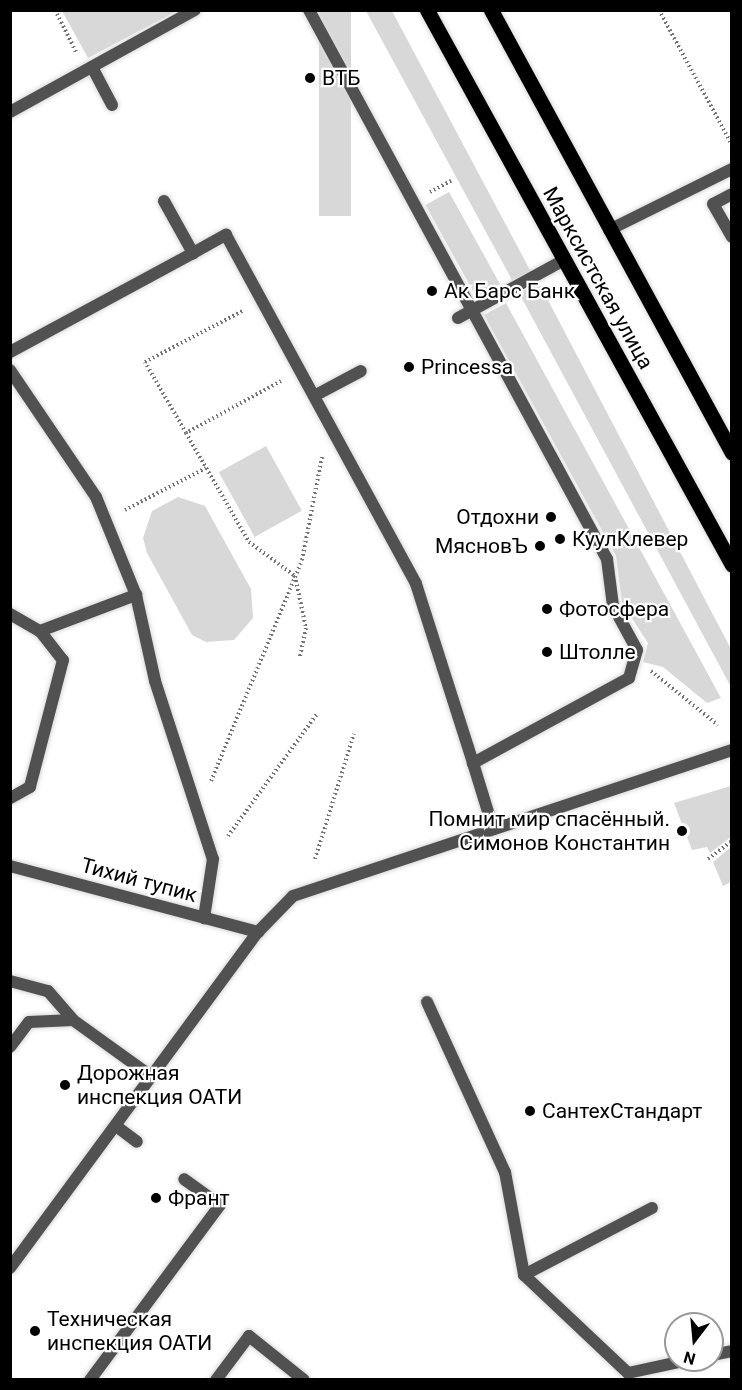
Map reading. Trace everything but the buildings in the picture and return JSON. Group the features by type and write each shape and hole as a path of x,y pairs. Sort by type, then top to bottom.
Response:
{"main road":[{"name":"Марксистская улица","path":"428,10 732,565"},
{"name":"Марксистская улица","path":"491,10 732,453"}],"street":[{"path":"10,112 195,10"},
{"path":"309,10 607,559 613,606 637,650 629,678 473,763"},
{"path":"89,69 112,105"},
{"path":"609,230 732,169"},
{"path":"732,194 713,204 732,237"},
{"path":"164,201 193,253"},
{"path":"10,352 226,235 416,584 493,828"},
{"path":"458,318 564,260"},
{"path":"10,370 105,520 136,595 155,681 213,859 204,918"},
{"path":"314,396 361,371"},
{"path":"40,632 136,595"},
{"path":"10,614 40,632 63,660 30,787 10,798"},
{"path":"10,1268 277,908 313,886 732,750"},
{"name":"Тихий тупик","path":"10,866 258,932"},
{"path":"10,981 48,991 73,1020 152,1077"},
{"path":"427,1002 505,1172 524,1275 627,1373 664,1365"},
{"path":"10,1047 29,1022 73,1020"},
{"path":"116,1126 137,1142"},
{"path":"90,1380 220,1205 184,1179"},
{"path":"524,1275 652,1208"},
{"path":"216,1380 249,1336 304,1380"}],"path":[{"path":"55,10 89,69"},
{"path":"659,10 732,145"},
{"path":"262,301 145,362 249,542 295,576 306,628 300,656"},
{"path":"186,433 300,370"},
{"path":"198,812 295,576 329,424"},
{"path":"105,520 206,468"},
{"path":"633,666 660,674 718,725"},
{"path":"208,846 234,833 317,714"},
{"path":"315,859 354,734"},
{"path":"708,859 732,841"}],"shaded area":[{"path":"62,11 177,11 88,58"},
{"path":"319,11 351,11 351,216 319,216"},
{"path":"366,11 392,11 531,272 512,280"},
{"path":"449,192 500,285 477,298 425,205"},
{"path":"539,283 731,649 731,687 519,293"},
{"path":"506,303 721,698 707,703 663,667 643,662 648,643 622,603 616,556 484,315"},
{"path":"266,446 302,511 255,537 219,472"},
{"path":"178,497 205,506 251,589 253,618 234,640 206,642 192,635 147,553 143,538 152,511"},
{"path":"731,786 731,837 710,853 707,847 692,850 674,803"},
{"path":"731,847 731,882 723,886 713,862"}],"place":[{"name":"ВТБ","path":"310,78"},
{"name":"Ак Барс Банк","path":"432,291"},
{"name":"Princessa","path":"409,367"},
{"name":"Отдохни","path":"551,517"},
{"name":"КуулКлевер","path":"560,539"},
{"name":"МясновЪ","path":"540,546"},
{"name":"Фотосфера","path":"547,609"},
{"name":"Штолле","path":"547,652"},
{"name":"Помнит мир спасённый. Симонов Константин","path":"682,831"},
{"name":"Дорожная инспекция ОАТИ","path":"65,1085"},
{"name":"СантехСтандарт","path":"530,1111"},
{"name":"Франт","path":"156,1198"},
{"name":"Техническая инспекция ОАТИ","path":"35,1331"}]}
